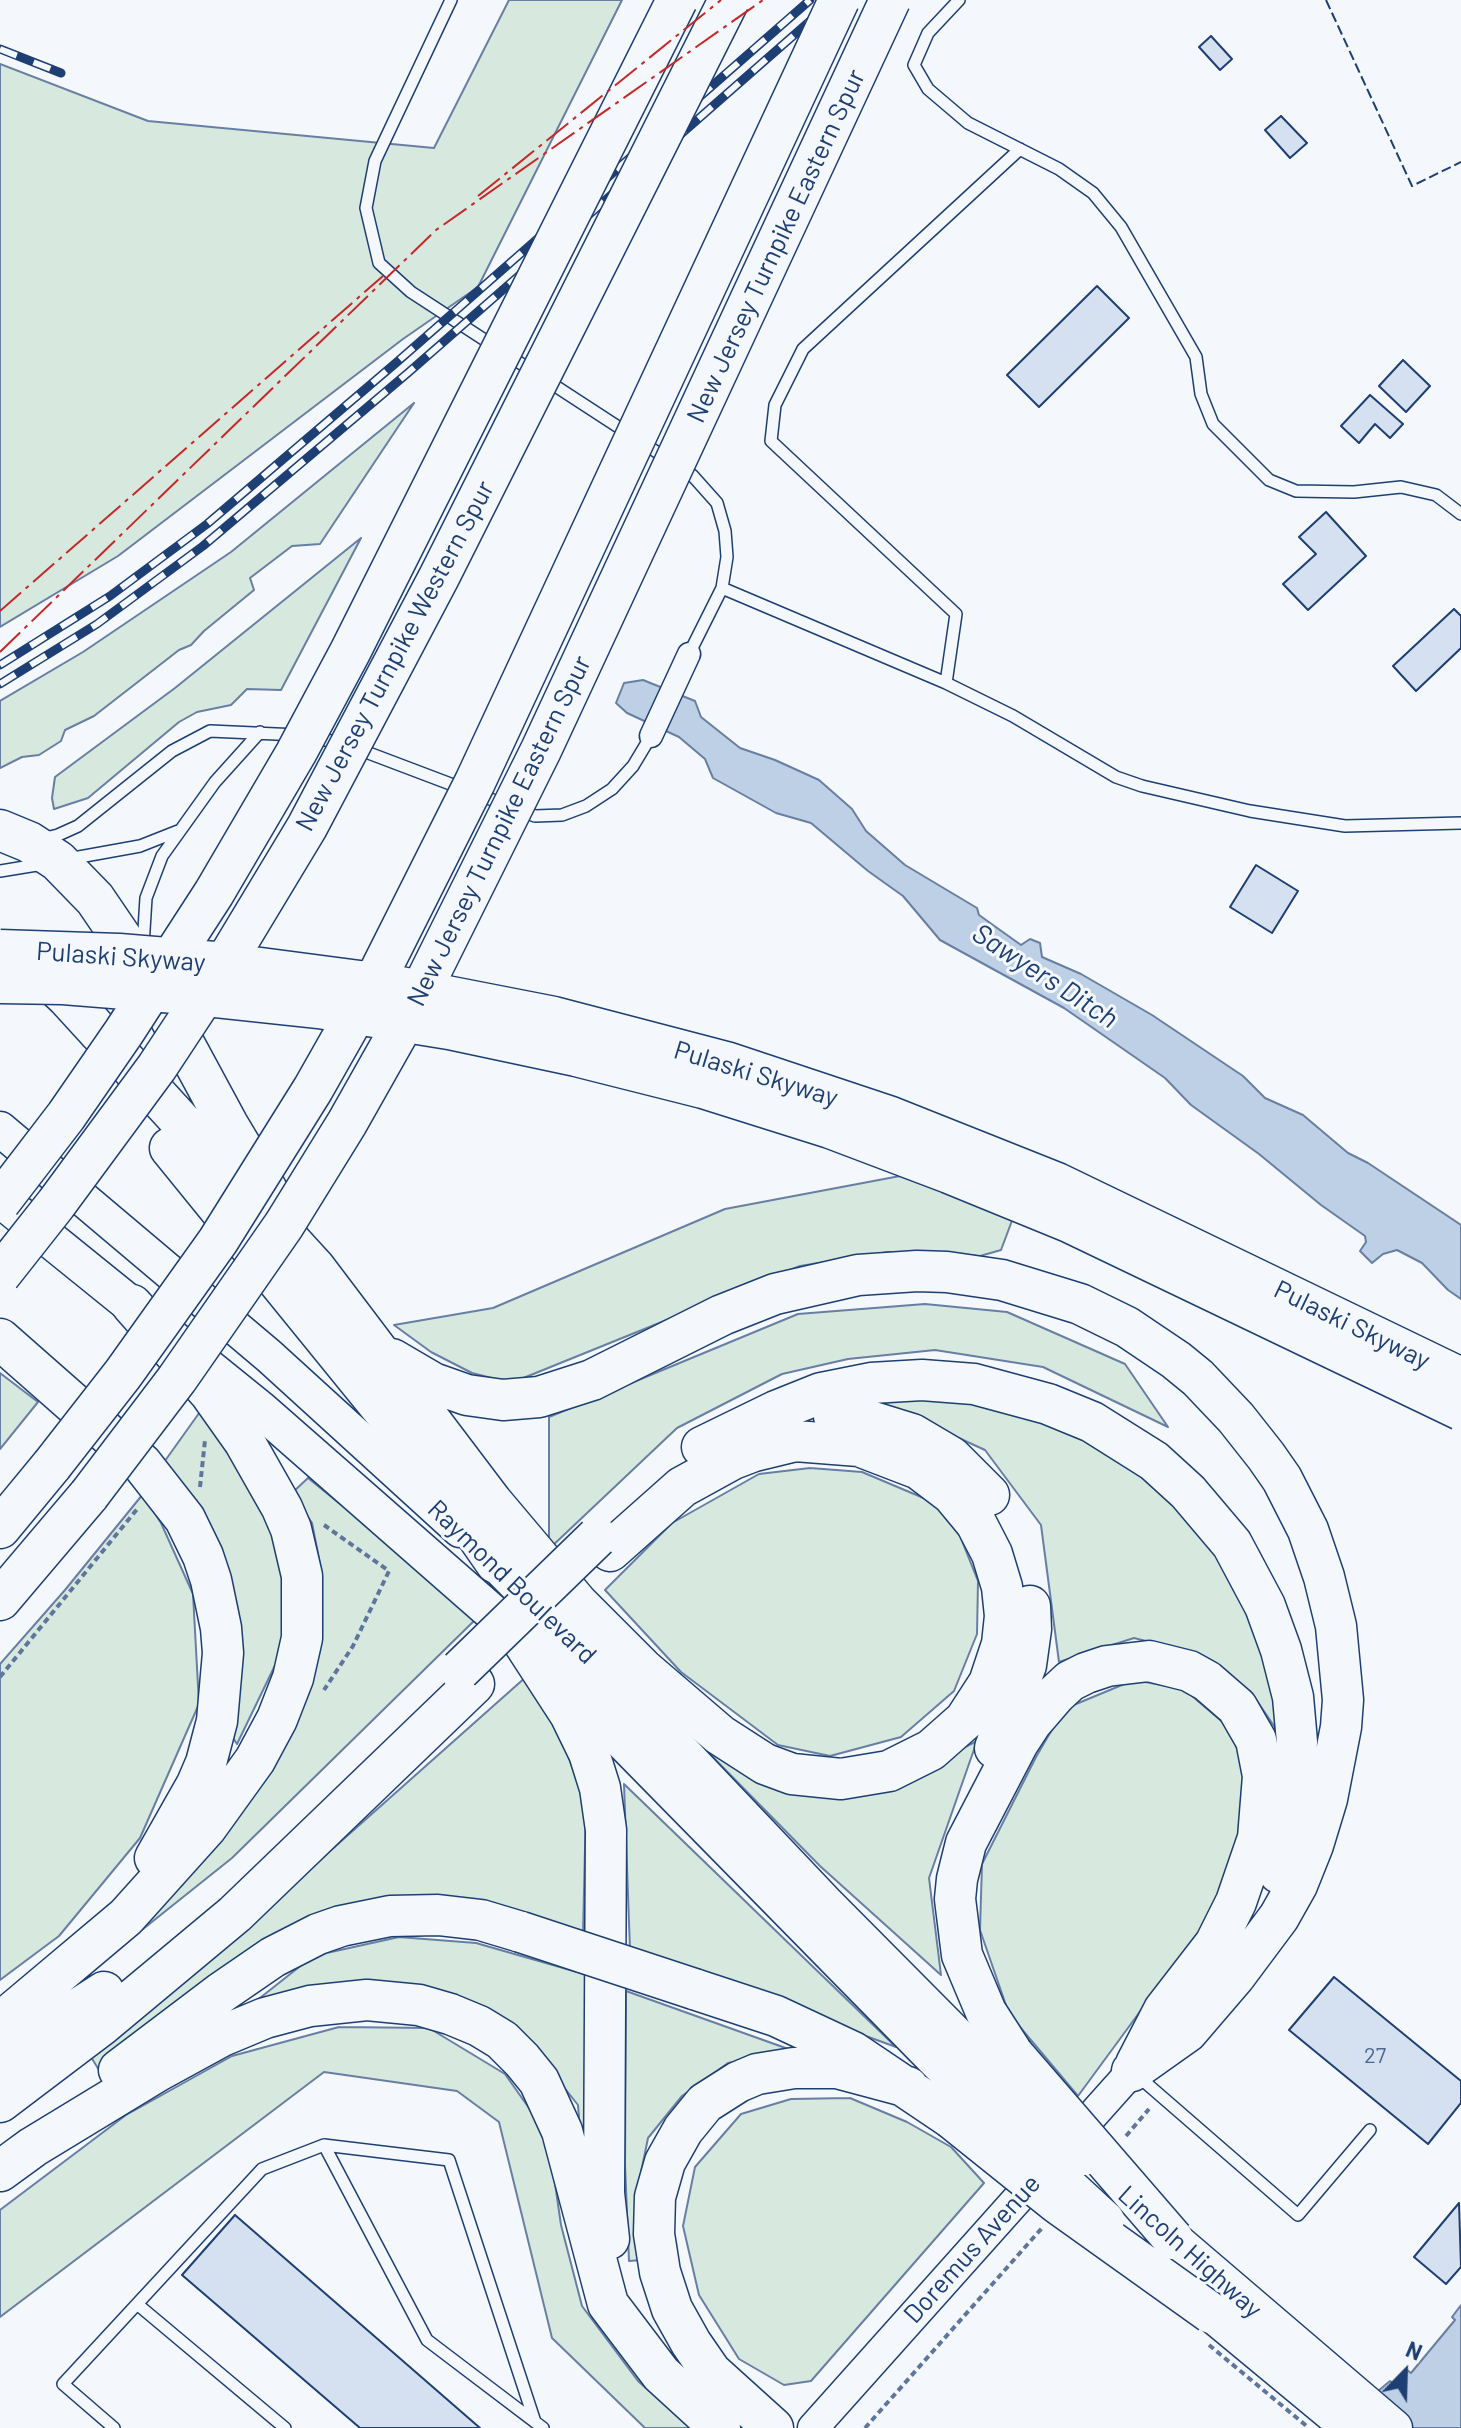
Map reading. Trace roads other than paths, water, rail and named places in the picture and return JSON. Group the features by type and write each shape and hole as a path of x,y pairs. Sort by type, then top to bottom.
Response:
{"highway":[{"name":"New Jersey Turnpike Western Spur","path":"0,1200 66,1116 124,1032 207,904 296,753 350,652 677,0"},
{"name":"New Jersey Turnpike Western Spur","path":"0,1275 157,1067 219,973 307,827 439,577 729,0"},
{"name":"New Jersey Turnpike Eastern Spur","path":"0,1528 133,1361 218,1241 313,1089 381,969 475,782 839,0"},
{"name":"New Jersey Turnpike Eastern Spur","path":"0,1600 89,1495 177,1379 284,1225 417,999 541,750 890,0"},
{"path":"29,844 95,899 148,977 228,1125 315,1268"},
{"path":"0,940 67,997 315,1268 492,1502 578,1604 666,1690 720,1735 765,1764 792,1774 841,1779 889,1771 919,1757 954,1731 974,1708 989,1683 1002,1644 1005,1616 1002,1587 992,1554 976,1523 952,1494 919,1469 859,1446 795,1441 733,1459 682,1487 603,1544"},
{"path":"0,940 430,1468 496,1563"},
{"name":"Pulaski Skyway","path":"0,950 119,954 215,962 390,985 554,1017 726,1062 891,1117 1057,1183 1461,1378"},
{"name":"Pulaski Skyway","path":"0,983 63,984 319,1008 449,1029 576,1056 703,1088 830,1128 1069,1222 1461,1410"},
{"name":"Raymond Boulevard","path":"0,1200 357,1491 520,1637 980,2083"},
{"path":"377,1349 418,1375 467,1395 503,1400 539,1397 592,1380 722,1315 775,1294 858,1275 917,1271 975,1275 1028,1286 1080,1304 1152,1343 1218,1398 1252,1437 1282,1479 1312,1542 1336,1626 1343,1700 1327,1799 1297,1885 1279,1917 1248,1959 1146,2084"},
{"path":"0,2023 126,1917 188,1850 225,1804 266,1740 296,1668 302,1638 304,1597 300,1565 291,1529 260,1466 210,1393 132,1305"},
{"path":"0,1339 123,1444 172,1498 195,1537 211,1580 223,1653 221,1699 206,1763 187,1806 130,1891 55,1978"},
{"path":"0,2102 103,2024 235,1914 467,1677 603,1544 672,1467 712,1441 799,1400 845,1388 922,1380 974,1384 1025,1396 1092,1422 1154,1461 1188,1492 1219,1527 1249,1573 1274,1628 1293,1697 1296,1753 1290,1833 1248,1959"},
{"path":"752,1422 788,1416 847,1417 912,1434 951,1457 969,1472 1004,1520 1026,1574 1031,1629 1022,1680 992,1755 957,1879 955,1899 962,1955 976,1992 980,2083 1057,2203 1211,2313"},
{"name":"Raymond Boulevard","path":"496,1563 866,1945 980,2083"},
{"path":"520,1637 582,1736 600,1788 608,1851 606,2218 616,2272 640,2348"},
{"path":"974,1825 1031,1723 1070,1681 1086,1673 1128,1662 1149,1661 1170,1665 1207,1681 1237,1707 1249,1724 1256,1740 1263,1776 1261,1816 1253,1859 1215,1944 1164,2010 1146,2084"},
{"path":"0,2059 102,1993 205,1912 467,1677"},
{"path":"33,2147 89,2093 273,1957 318,1934 365,1921 416,1914 460,1916 521,1932 694,1989 801,2027 853,2052 908,2087"},
{"path":"0,2171 33,2147 202,2046 265,2018 310,2006 348,2001 402,2002 466,2020 502,2040 546,2092 562,2131 608,2304 661,2374 720,2428"},
{"path":"773,2428 711,2372 691,2343 672,2309 660,2272 654,2234 655,2197 665,2162 683,2130 705,2103 729,2087 757,2074 794,2068 837,2068 908,2087 980,2083 1173,2239"},
{"name":"Lincoln Highway","path":"1173,2239 1394,2428"},
{"name":"Lincoln Highway","path":"1211,2313 1350,2428"}],"main road":[{"name":"Raymond Boulevard","path":"0,1129 269,1356 496,1563"},
{"name":"Doremus Avenue","path":"813,2428 1146,2084"}],"street":[{"path":"651,736 689,654"}],"lane":[{"path":"451,0 375,161 366,208 379,263 411,292 692,475 717,503 725,531 727,557 722,588 689,654"},
{"path":"959,0 928,33 914,65 928,89 968,123 1059,169 1093,193 1121,227 1196,357 1201,394 1213,424 1269,480 1296,491 1354,492 1401,487 1436,495 1461,514"},
{"path":"946,683 956,614 771,441 775,405 803,349 1020,149"},
{"path":"722,588 946,683 1013,716 1116,777 1142,786 1250,811 1345,826 1461,823"},
{"path":"0,871 29,844 78,826 160,760 199,735 221,730 298,735 339,742 535,816 562,815 586,806 612,789 633,766 651,736"},
{"path":"148,977 142,937 146,898 156,869 179,831 227,768 260,732"},
{"path":"29,844 140,846 179,831"},
{"path":"1146,2084 1298,2215 1370,2130"},
{"path":"324,2145 427,2340 539,2425"},
{"path":"114,2428 63,2384 262,2169 324,2145 449,2160 539,2425"},
{"path":"137,2304 285,2428"}],"water":[{"name":"Sawyers Ditch","path":"643,680 695,701 701,717 740,748 819,780 852,809 866,831 905,865 977,908 979,915 1021,945 1030,939 1040,943 1042,957 1081,974 1152,1015 1243,1076 1265,1098 1303,1115 1348,1153 1461,1225 1461,1299 1422,1263 1397,1250 1383,1254 1372,1263 1360,1251 1366,1242 1365,1236 1191,1105 1165,1078 1064,1008 940,940 903,896 811,823 776,813 713,778 705,759 679,737 627,713 616,703 624,683"},
{"path":"1461,2305 1461,2428 1346,2428 1371,2397 1390,2381 1395,2385 1407,2370 1411,2373 1455,2320 1452,2317"}],"railway":[{"path":"0,665 110,596 207,524 810,0"},
{"path":"0,684 97,624 203,546 409,372 834,0"},
{"path":"0,49 61,73"}]}
